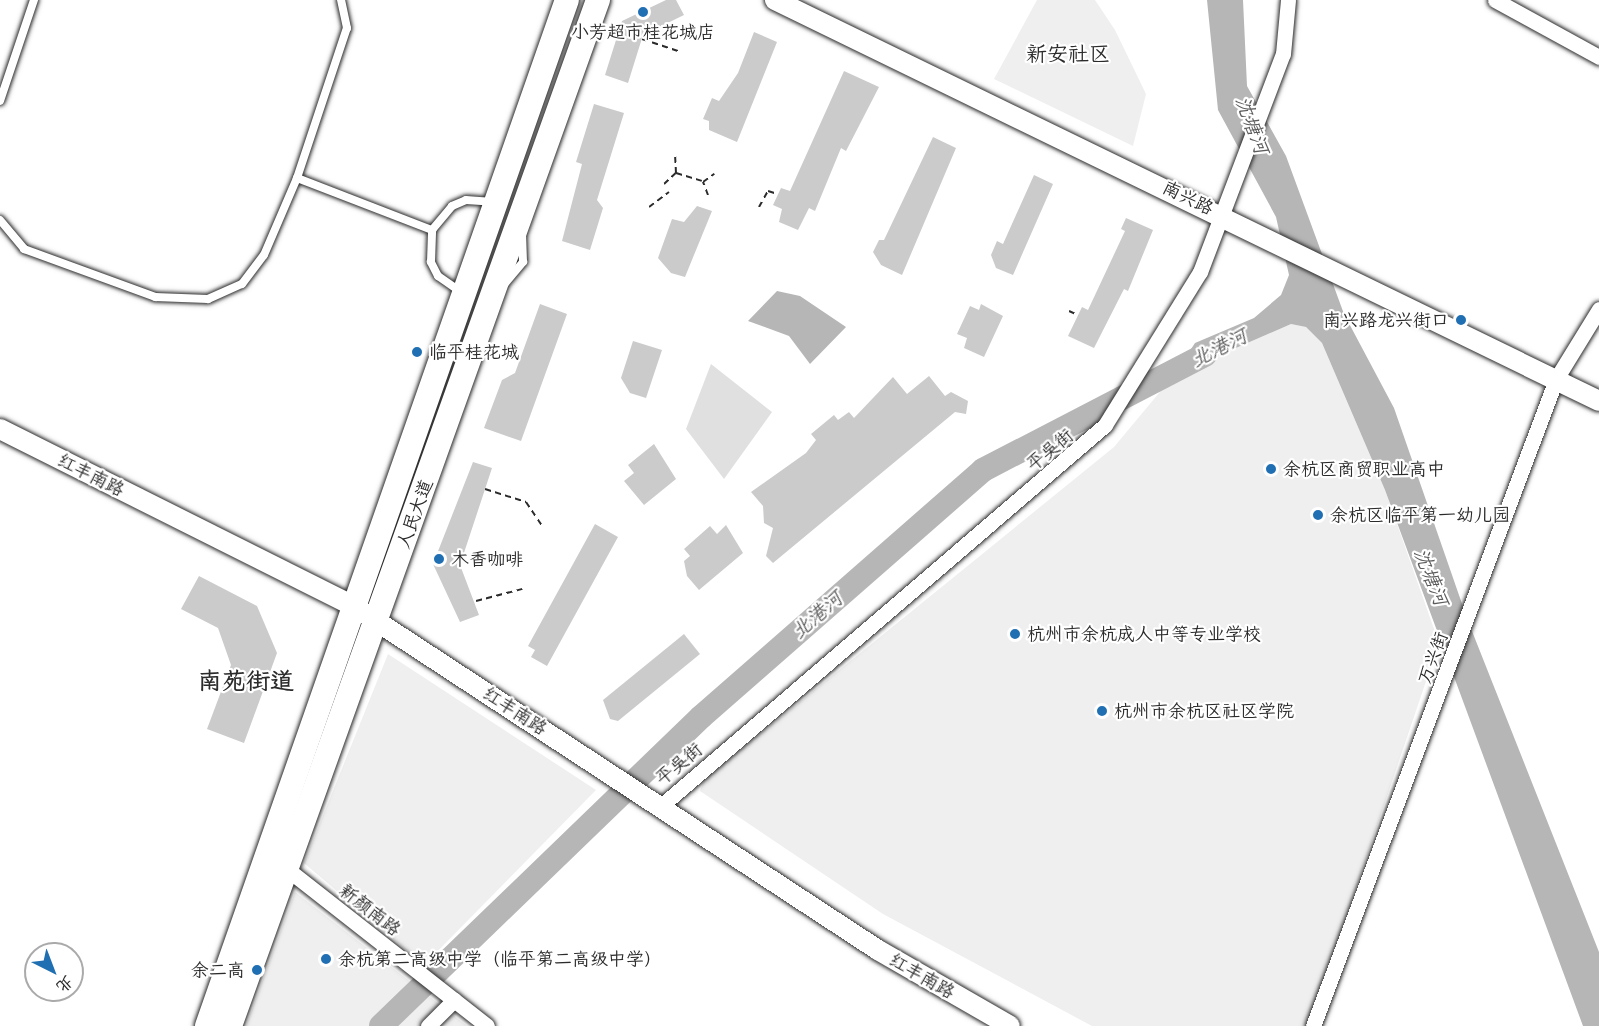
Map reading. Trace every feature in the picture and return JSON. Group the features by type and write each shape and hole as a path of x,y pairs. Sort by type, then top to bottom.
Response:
{"main road":[{"name":"人民大道","path":"207,1026 567,0"},
{"name":"人民大道","path":"230,1026 520,225 598,0"}],"street":[{"name":"南兴路","path":"776,0 1220,213 1278,244 1599,401"},
{"name":"平吴街","path":"660,806 1089,442 1112,414 1151,356 1200,272 1220,213 1265,106 1283,54 1288,0"},
{"path":"1495,0 1599,57"},
{"name":"万兴街","path":"1312,1026 1441,691 1556,379 1599,309"},
{"name":"红丰南路","path":"0,429 355,607 878,950 1010,1026"},
{"name":"新颜南路","path":"286,869 487,1026"},
{"path":"428,1026 453,1000"}],"lane":[{"path":"0,101 34,0"},
{"path":"0,220 11,238 34,254 155,297 208,299 253,274 297,178 347,28 341,0"},
{"path":"297,178 432,230"},
{"path":"465,294 450,287 431,261 432,230 459,203 496,202"},
{"path":"496,291 523,262 520,225"}],"path":[{"path":"642,39 681,52"},
{"path":"675,153 676,173"},
{"path":"676,173 703,182"},
{"path":"664,183 676,173"},
{"path":"703,182 714,174"},
{"path":"703,182 708,195"},
{"path":"759,207 768,191 778,194"},
{"path":"649,207 669,192"},
{"path":"1069,311 1078,315"},
{"path":"485,489 526,502 542,526"},
{"path":"476,601 522,589"}],"shaded area":[{"path":"1037,0 1095,0 1115,30 1146,94 1133,146 994,79"},
{"name":"杭州市余杭区社区学院","path":"1291,324 1306,327 1322,343 1385,490 1439,643 1309,1026 1092,1026 883,914 700,791 705,779 1114,447 1174,375"},
{"path":"711,364 772,412 724,479 686,429"},
{"path":"388,654 596,790 424,965 304,863"},
{"name":"余杭第二高级中学（临平第二高级中学）","path":"295,892 467,1026 246,1026"}],"water":[{"name":"沈塘河","path":"1207,0 1243,0 1247,86 1286,156 1344,314 1394,408 1468,621 1599,952 1599,1026 1583,1026 1385,490 1322,343 1306,327 1291,324 1174,375 1195,343 1254,318 1281,295 1289,275 1276,217 1218,110"},
{"path":"777,291 800,296 846,327 810,364 789,336 748,321"}],"building":[{"path":"666,0 676,0 684,15 643,35 628,83 605,75 622,21"},
{"path":"754,32 777,42 737,142 709,130 709,121 703,119 712,98 719,101 738,73"},
{"path":"844,71 879,87 846,151 841,148 815,211 809,208 798,230 779,222 782,209 773,205 781,188 790,191"},
{"path":"594,104 624,113 597,200 603,208 590,250 562,241 582,164 576,162"},
{"path":"933,137 956,148 902,275 881,265 873,252 879,240 884,240"},
{"path":"1034,175 1053,184 1013,275 996,268 991,255 997,241 1003,244"},
{"path":"697,206 712,211 685,277 671,273 658,258 672,219 684,222"},
{"path":"1126,218 1153,230 1128,291 1124,289 1094,348 1068,336 1082,307 1088,310 1125,231 1121,229"},
{"path":"540,304 567,314 521,441 484,428 502,380 515,373"},
{"path":"981,304 1003,316 984,357 964,348 967,338 957,334 970,306 979,310"},
{"path":"633,341 662,350 646,398 630,393 621,378"},
{"path":"929,376 945,396 951,392 968,401 966,414 955,412 773,563 766,556 773,528 764,523 763,506 751,492 806,453 816,440 811,434 834,415 838,420 849,412 854,418 893,377 907,394"},
{"path":"654,444 676,479 644,505 624,481 634,473 628,465"},
{"path":"473,462 492,468 460,565 479,615 460,622 433,564"},
{"path":"595,524 618,537 547,666 531,657 535,650 528,646"},
{"path":"726,525 743,553 699,590 687,576 684,561 690,556 684,549 710,526 717,534"},
{"path":"199,576 257,606 277,653 244,743 207,729 231,665 218,628 181,609"},
{"path":"684,634 700,654 618,721 610,719 603,700"}],"waterway":[{"name":"北港河","path":"381,1026 701,717 983,470 1205,355"}],"place":[{"name":"小芳超市桂花城店","path":"643,12"},
{"name":"南兴路龙兴街口","path":"1461,320"},
{"name":"临平桂花城","path":"417,352"},
{"name":"余杭区商贸职业高中","path":"1271,469"},
{"name":"余杭区临平第一幼儿园","path":"1318,515"},
{"name":"木香咖啡","path":"439,559"},
{"name":"杭州市余杭成人中等专业学校","path":"1015,634"},
{"name":"杭州市余杭区社区学院","path":"1102,711"},
{"name":"余杭第二高级中学（临平第二高级中学）","path":"326,959"},
{"name":"余二高","path":"257,970"}],"district":[{"name":"新安社区","path":"1068,54"},
{"name":"南苑街道","path":"246,682"}]}
